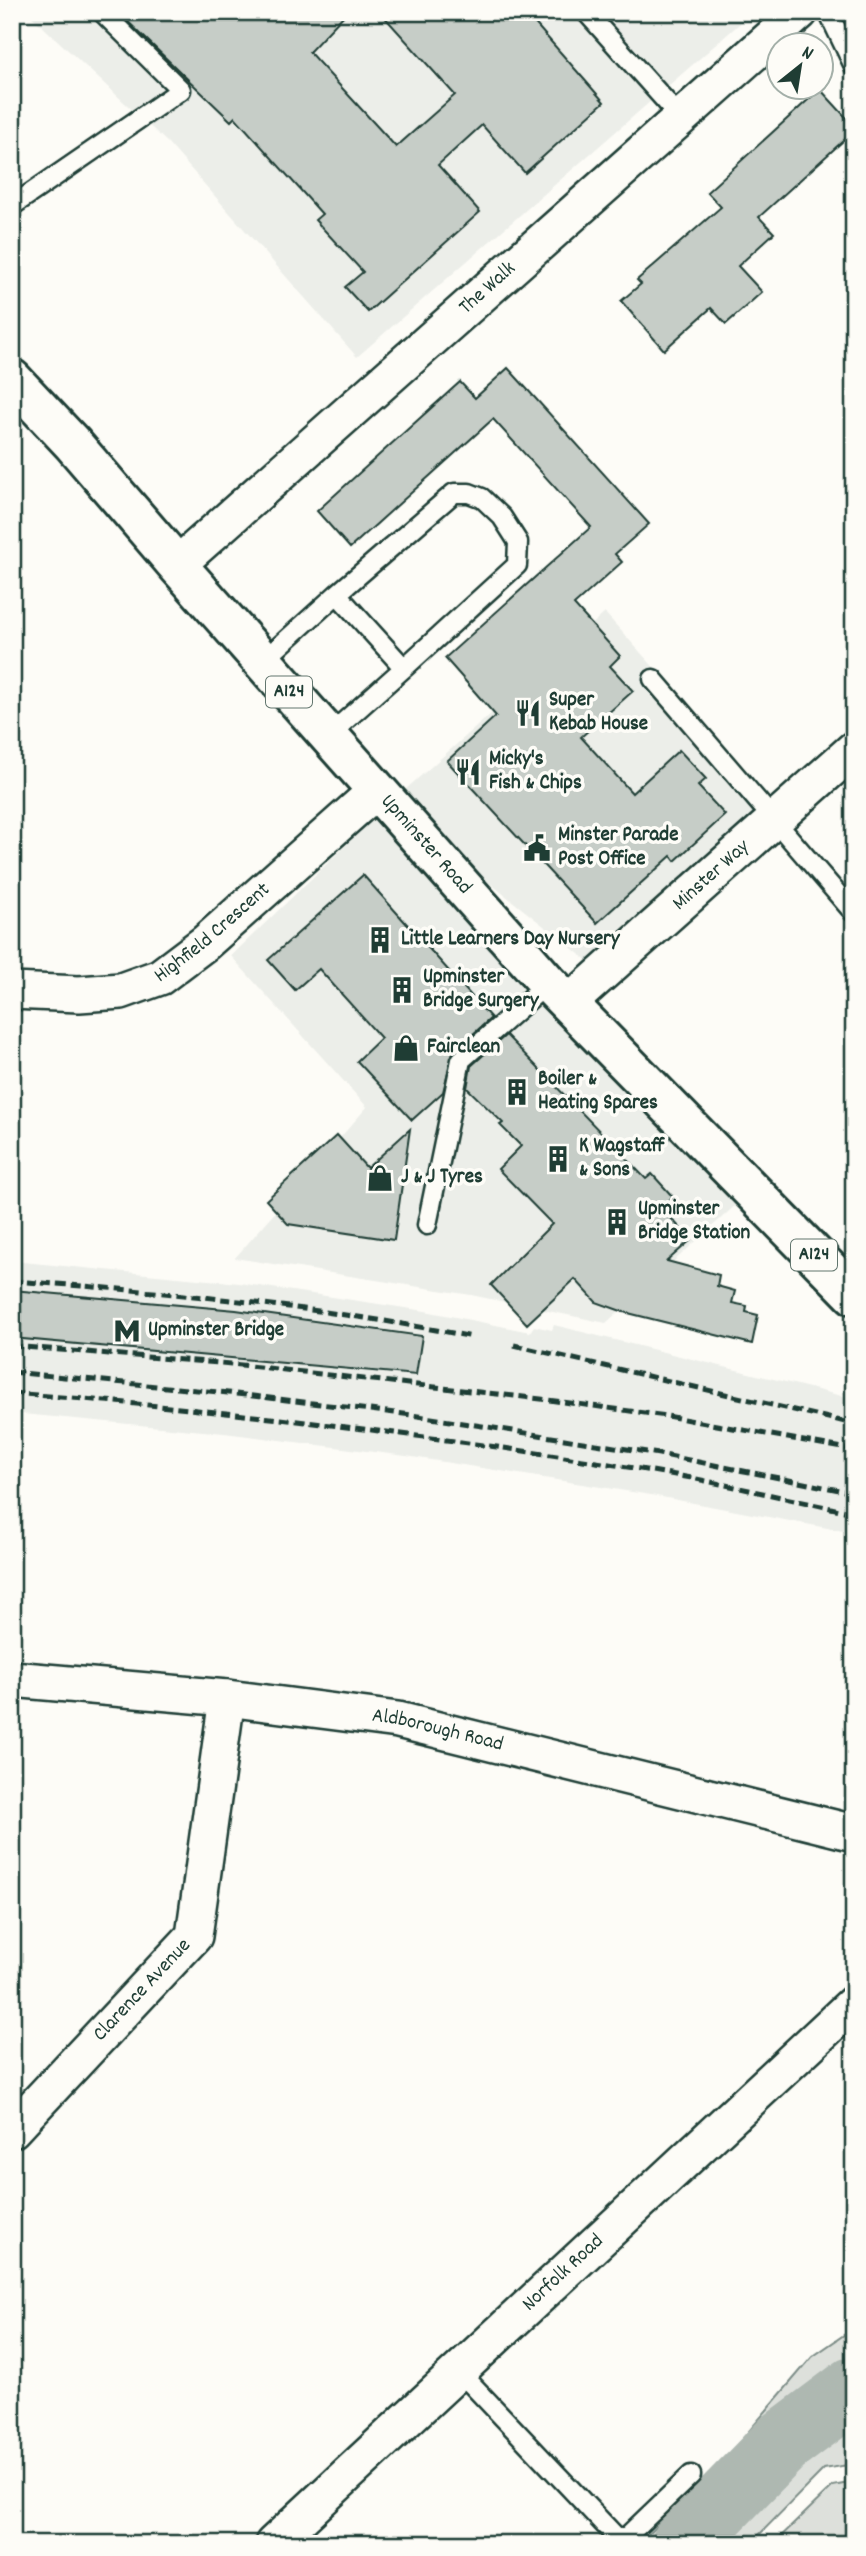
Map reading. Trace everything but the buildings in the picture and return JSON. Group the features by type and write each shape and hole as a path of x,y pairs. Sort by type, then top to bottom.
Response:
{"main road":[{"name":"Upminster Road","path":"12,379 73,444 262,662 559,993 854,1295"}],"street":[{"name":"The Walk","path":"177,565 800,12"},
{"name":"Minster Way","path":"559,993 774,822 854,749"},
{"name":"Highfield Crescent","path":"12,991 79,994 121,991 160,976 205,943 377,790"},
{"name":"Aldborough Road","path":"12,1679 227,1698 398,1720 854,1833"},
{"name":"Clarence Avenue","path":"12,2130 194,1936 227,1698"},
{"name":"Norfolk Road","path":"273,2544 854,2003"}],"lane":[{"path":"12,206 181,90 102,12"},
{"path":"586,12 680,117"},
{"path":"828,12 854,66"},
{"path":"262,662 454,493 469,493 482,498 502,517 518,542 517,565 328,736"},
{"path":"337,594 404,668"},
{"path":"653,679 854,913"},
{"path":"427,1225 461,1060 559,993"},
{"path":"459,2371 620,2543 691,2475"}],"shaded area":[{"path":"27,12 753,12 357,357 168,143"},
{"path":"605,613 784,812 603,973 395,808 749,1193 606,1323 471,1295 235,1258 367,1107 231,956 389,804"},
{"path":"12,1261 239,1283 425,1311 530,1332 534,1326 552,1330 554,1325 854,1399 854,1533 651,1495 406,1456 224,1433 12,1413"},
{"path":"854,2328 854,2464 824,2469 750,2544 638,2544 732,2451 812,2357"},
{"path":"854,2482 854,2544 773,2544 833,2486"}],"waterway":[{"path":"683,2544 782,2443 854,2389"}],"railway":[{"path":"12,1281 244,1302 359,1317 473,1337"},
{"path":"514,1345 854,1424"},
{"path":"12,1346 232,1364 541,1399 667,1416 854,1450"},
{"path":"12,1372 228,1393 412,1415 659,1454 854,1493"},
{"path":"12,1393 172,1407 493,1446 677,1475 854,1513"}],"place":[{"name":"Super Kebab House","path":"528,713"},
{"name":"Micky's Fish & Chips","path":"468,772"},
{"name":"Minster Parade Post Office","path":"537,848"},
{"name":"Little Learners Day Nursery","path":"380,940"},
{"name":"Upminster Bridge Surgery","path":"402,990"},
{"name":"Fairclean","path":"406,1048"},
{"name":"Boiler & Heating Spares","path":"517,1092"},
{"name":"K Wagstaff & Sons","path":"558,1159"},
{"name":"J & J Tyres","path":"380,1178"},
{"name":"Upminster Bridge Station","path":"617,1222"},
{"name":"Upminster Bridge","path":"127,1331"}]}
